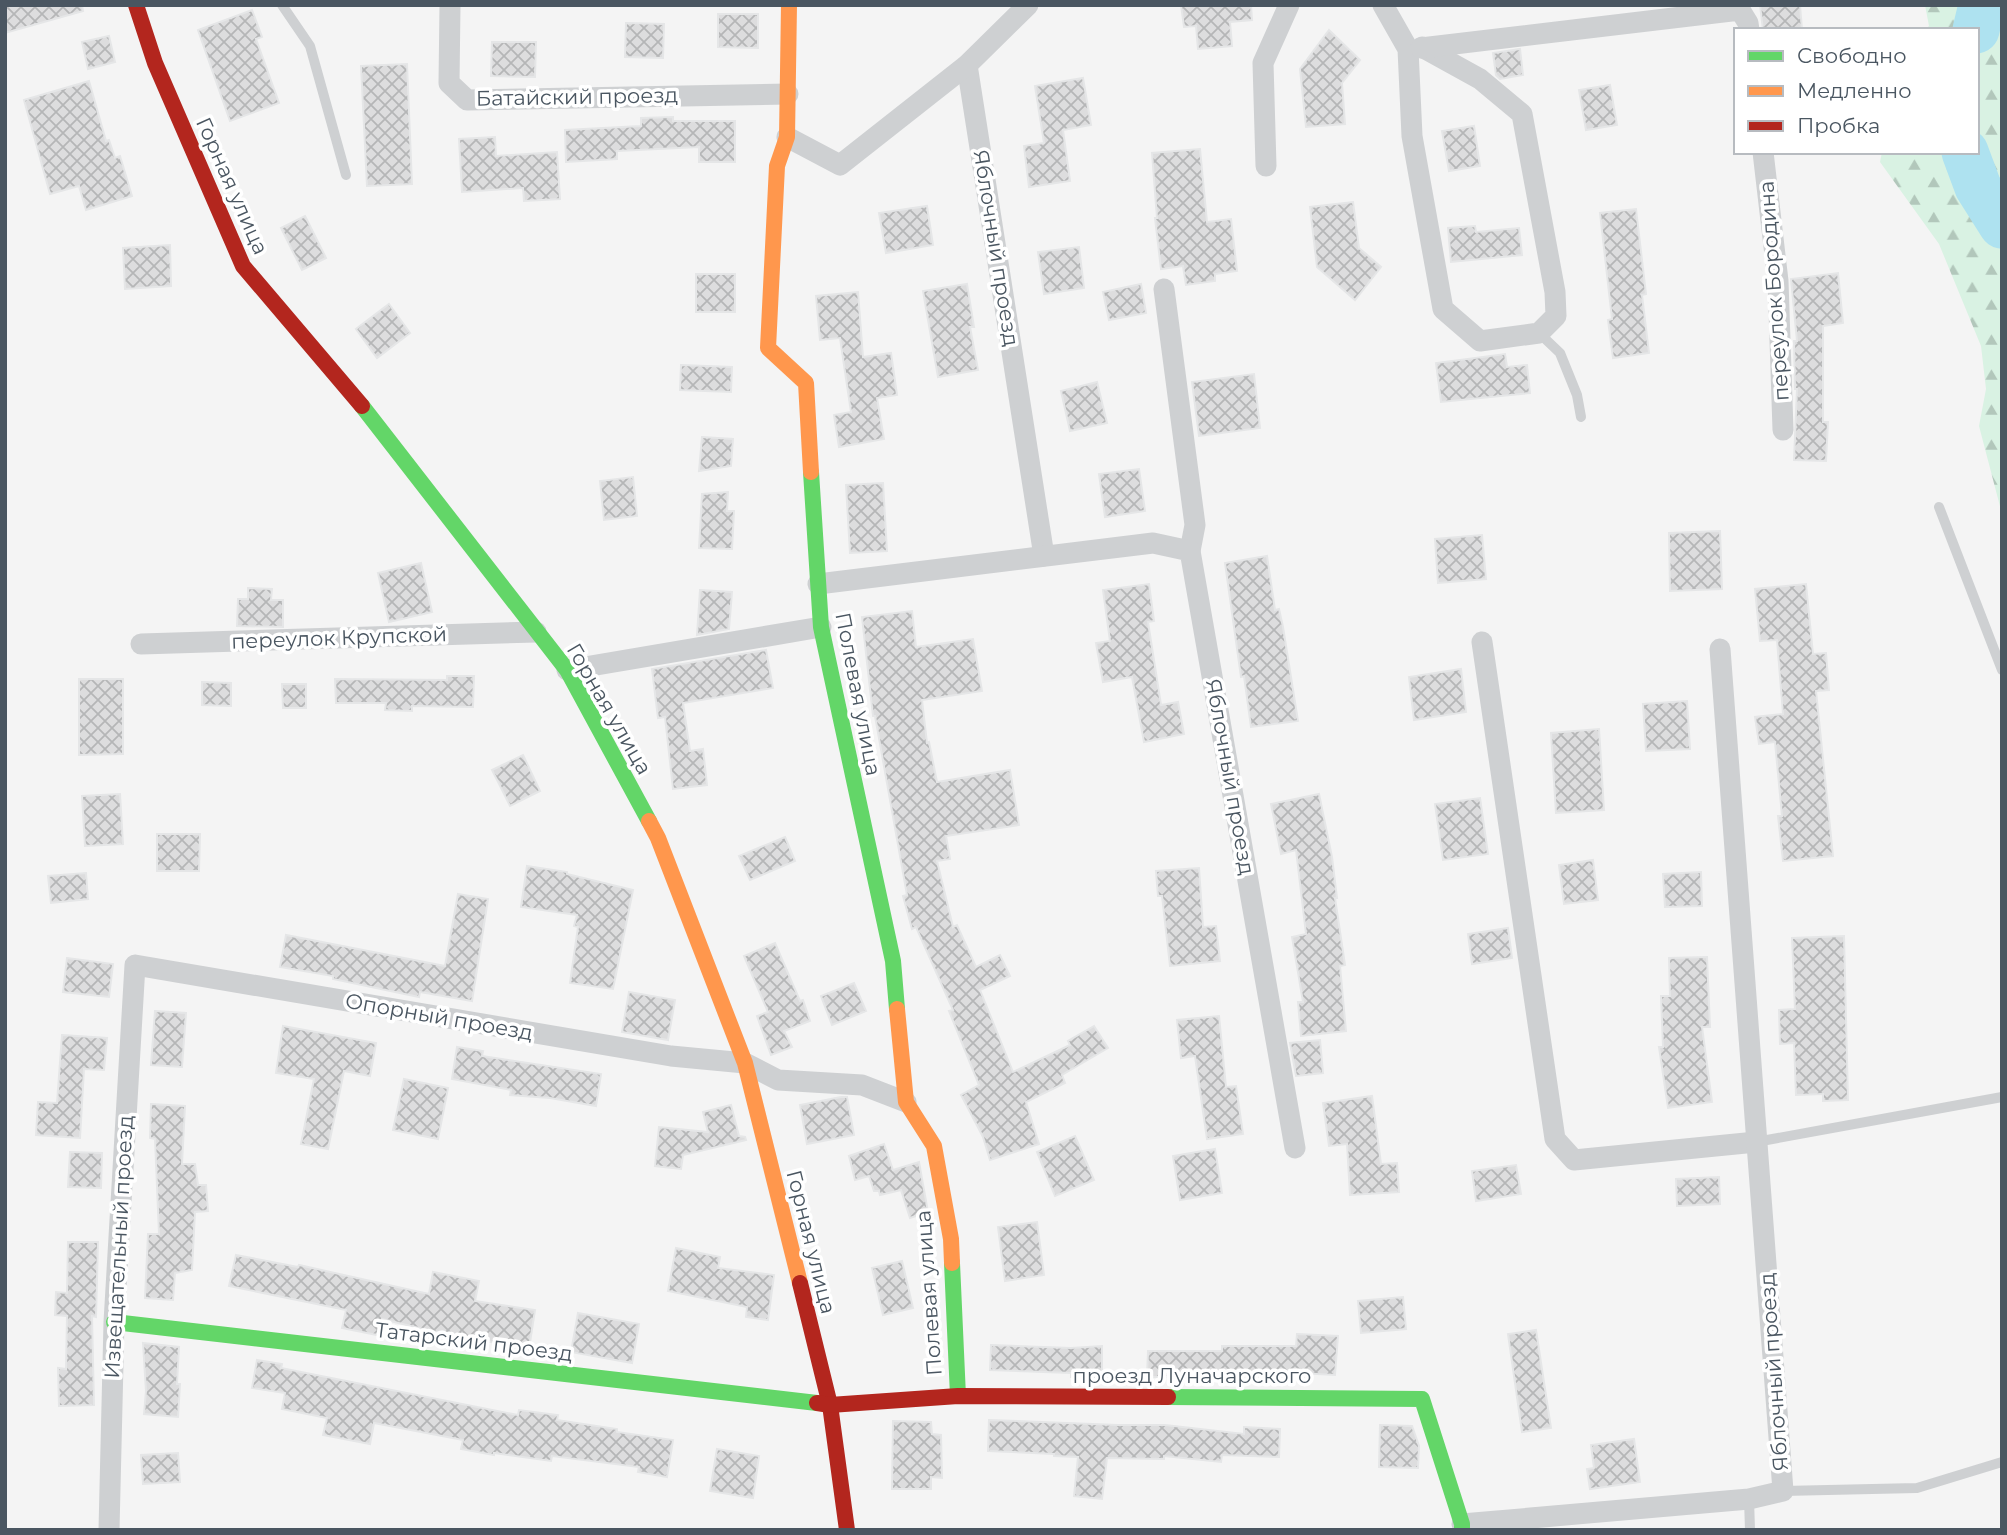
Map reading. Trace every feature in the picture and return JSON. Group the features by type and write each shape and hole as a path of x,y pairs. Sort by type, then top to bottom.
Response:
{"street":[{"name":"Горная улица","path":"136,5 155,63 243,266 390,440 567,670 659,838 744,1063 830,1405 847,1530"},
{"name":"Батайский проезд","path":"450,5 449,83 467,100 788,94"},
{"name":"Полевая улица","path":"789,5 787,137 777,166 768,348 807,383 821,627 893,961 906,1102 934,1146 951,1239 958,1396"},
{"path":"787,137 840,165 967,65 1028,5"},
{"path":"1266,166 1263,64 1289,5"},
{"path":"1383,5 1415,48 1480,79 1522,114 1555,292 1556,316 1539,333 1480,341 1443,309 1412,136 1415,48"},
{"path":"1415,48 1740,7 1749,28"},
{"name":"Яблочный проезд","path":"967,65 1044,556"},
{"name":"переулок Бородина","path":"1763,154 1778,281 1783,430"},
{"name":"Яблочный проезд","path":"1164,289 1195,525 1190,551 1295,1149"},
{"path":"818,583 1153,543 1190,551"},
{"path":"567,670 821,627"},
{"name":"переулок Крупской","path":"141,645 536,632"},
{"path":"1482,642 1555,1139 1574,1160 1756,1142"},
{"name":"Яблочный проезд","path":"1462,1527 1749,1499 1783,1491 1720,649"},
{"name":"Опорный проезд","path":"135,965 671,1056 744,1063"},
{"name":"Извещательный проезд","path":"109,1530 114,1322 135,965"},
{"path":"744,1063 778,1080 862,1085 906,1102"},
{"name":"Татарский проезд","path":"114,1322 830,1405"},
{"name":"проезд Луначарского","path":"830,1405 958,1396 1422,1399 1462,1527"}],"lane":[{"path":"282,5 310,46 346,175"},
{"path":"1539,333 1560,353 1577,395 1581,417"},
{"path":"1939,508 2002,670"},
{"path":"1756,1142 2002,1097"},
{"path":"1783,1491 1917,1488 2002,1462"},
{"path":"1749,1499 1750,1530"}],"green space":[{"path":"1925,5 2002,5 2002,514 1979,426 1986,389 1981,346 1939,244 1880,162 1882,154 1979,154 1979,28 1927,28 1929,26"}],"building":[{"path":"5,5 82,5 83,11 5,33"},
{"path":"1181,5 1251,5 1252,20 1230,22 1232,46 1198,49 1196,26 1184,27"},
{"path":"1760,5 1800,5 1802,28 1763,28"},
{"path":"252,10 262,37 256,39 279,103 230,121 198,30"},
{"path":"718,14 758,14 758,48 718,47"},
{"path":"626,23 664,24 663,58 625,57"},
{"path":"1329,30 1360,60 1342,83 1345,124 1306,127 1300,69"},
{"path":"109,36 115,62 88,69 82,42"},
{"path":"492,42 536,42 535,77 491,76"},
{"path":"1520,49 1523,75 1500,79 1496,75 1493,53"},
{"path":"407,64 412,184 367,186 361,66"},
{"path":"1083,78 1091,125 1063,130 1070,181 1029,187 1024,146 1044,143 1035,86"},
{"path":"89,81 106,141 109,140 115,158 120,156 132,196 86,210 79,186 50,194 24,100"},
{"path":"1610,85 1617,125 1586,130 1579,90"},
{"path":"673,117 673,121 735,121 735,162 699,162 699,147 617,151 617,159 566,162 565,130 641,126 641,118"},
{"path":"1474,126 1480,166 1449,171 1442,131"},
{"path":"495,137 496,156 557,152 560,199 524,201 523,188 462,192 459,139"},
{"path":"1200,149 1207,222 1231,219 1237,271 1215,274 1215,281 1186,285 1183,266 1161,269 1152,153"},
{"path":"1353,202 1359,248 1381,267 1355,300 1317,267 1310,207"},
{"path":"927,206 933,245 886,253 879,213"},
{"path":"1636,209 1646,294 1642,295 1649,353 1613,358 1608,320 1612,319 1600,213"},
{"path":"305,216 326,258 302,270 281,228"},
{"path":"1475,226 1476,232 1519,228 1522,255 1451,262 1448,228"},
{"path":"170,245 171,286 125,289 123,248"},
{"path":"1079,247 1084,288 1044,294 1038,252"},
{"path":"1838,273 1843,323 1823,326 1823,422 1828,422 1826,461 1794,460 1797,389 1794,341 1797,341 1791,279"},
{"path":"696,274 735,274 735,312 696,312"},
{"path":"967,284 974,327 970,327 978,370 938,377 923,291"},
{"path":"1141,284 1146,313 1109,320 1103,292"},
{"path":"858,292 863,357 891,353 897,395 877,398 884,439 839,447 834,415 851,412 840,338 820,340 816,296"},
{"path":"389,304 410,333 377,358 356,329"},
{"path":"1505,354 1507,367 1527,365 1530,393 1441,402 1436,363"},
{"path":"681,365 732,367 731,392 680,390"},
{"path":"1254,374 1260,428 1199,436 1192,382"},
{"path":"1097,382 1107,423 1070,431 1061,391"},
{"path":"702,437 733,439 731,466 699,471"},
{"path":"1139,469 1145,511 1105,517 1099,474"},
{"path":"633,477 637,516 604,520 600,481"},
{"path":"883,483 887,551 850,553 846,485"},
{"path":"728,492 727,511 734,511 732,549 699,548 702,494"},
{"path":"1720,531 1722,589 1670,591 1669,533"},
{"path":"1482,535 1486,579 1438,583 1435,539"},
{"path":"1267,556 1275,610 1279,609 1283,627 1298,721 1251,727 1225,563"},
{"path":"421,563 432,612 389,622 378,573"},
{"path":"1149,584 1154,621 1148,622 1161,705 1178,702 1184,734 1144,742 1132,677 1103,682 1096,643 1110,641 1103,590"},
{"path":"1806,584 1813,654 1826,653 1829,690 1816,691 1833,856 1783,861 1775,742 1759,744 1755,717 1783,714 1777,640 1760,641 1755,589"},
{"path":"248,588 272,589 271,600 283,600 283,627 237,626 238,599 248,599"},
{"path":"700,590 732,592 729,629 697,635"},
{"path":"912,611 916,647 973,639 982,691 922,700 927,743 929,742 937,782 1010,770 1019,825 946,836 950,859 937,861 953,927 957,925 976,967 1000,955 1010,976 980,990 1013,1072 1070,1045 1068,1041 1094,1026 1108,1048 1062,1075 1065,1083 1026,1102 1039,1144 990,1160 983,1137 961,1095 979,1085 949,1011 953,1010 916,927 912,929 903,896 907,895 873,716 862,617"},
{"path":"766,650 773,688 683,703 690,751 703,749 707,785 673,789 665,717 658,718 652,669"},
{"path":"1461,669 1466,712 1414,720 1409,677"},
{"path":"447,676 474,676 473,707 412,706 412,711 385,710 386,703 336,703 335,679 447,680"},
{"path":"79,679 123,679 123,754 79,755"},
{"path":"202,682 231,683 231,706 202,705"},
{"path":"282,684 306,684 306,708 283,708"},
{"path":"1687,701 1690,749 1646,751 1643,704"},
{"path":"1599,729 1604,810 1556,813 1551,733"},
{"path":"523,755 540,791 510,806 492,770"},
{"path":"120,794 123,844 85,846 82,796"},
{"path":"1319,794 1332,857 1345,965 1340,966 1346,1031 1301,1036 1298,1002 1303,1002 1292,937 1306,934 1296,850 1281,854 1271,804"},
{"path":"1480,798 1488,854 1443,860 1435,804"},
{"path":"157,834 200,834 199,871 157,871"},
{"path":"785,837 795,861 750,880 739,856"},
{"path":"1593,860 1598,900 1564,904 1559,865"},
{"path":"527,866 567,872 633,890 613,989 570,983 578,927 574,926 577,915 521,907"},
{"path":"1199,868 1203,927 1216,926 1220,961 1170,966 1162,896 1158,896 1156,871"},
{"path":"1701,872 1702,906 1665,907 1663,874"},
{"path":"86,873 88,899 51,903 48,876"},
{"path":"458,894 488,899 472,1001 420,992 419,997 333,979 333,976 280,967 286,935 445,966"},
{"path":"1508,928 1512,958 1472,964 1468,934"},
{"path":"1844,936 1848,1100 1823,1101 1823,1094 1796,1095 1794,1043 1780,1044 1779,1010 1795,1009 1792,938"},
{"path":"775,943 800,1001 803,1000 810,1021 784,1031 792,1047 771,1055 757,1016 768,1012 744,956"},
{"path":"1707,957 1710,1027 1702,1027 1712,1102 1668,1108 1659,1047 1663,1047 1661,996 1670,996 1669,958"},
{"path":"67,958 113,964 109,997 63,992"},
{"path":"854,983 866,1011 832,1025 821,996"},
{"path":"629,992 675,1000 668,1040 622,1032"},
{"path":"155,1011 186,1013 182,1067 151,1065"},
{"path":"1219,1016 1226,1087 1236,1086 1243,1134 1207,1139 1195,1056 1181,1058 1177,1020"},
{"path":"283,1026 376,1043 370,1076 344,1071 328,1149 301,1144 314,1079 276,1073"},
{"path":"62,1035 107,1038 104,1070 84,1069 80,1138 36,1135 38,1102 57,1103"},
{"path":"1320,1040 1323,1073 1296,1076 1290,1043"},
{"path":"457,1047 483,1051 482,1056 601,1074 596,1106 510,1095 511,1090 452,1079"},
{"path":"404,1079 448,1088 438,1139 393,1130"},
{"path":"1372,1096 1381,1164 1397,1163 1399,1192 1350,1195 1347,1144 1329,1146 1323,1103"},
{"path":"847,1097 854,1135 807,1144 800,1105"},
{"path":"151,1104 185,1106 182,1164 195,1164 198,1185 206,1185 208,1211 195,1212 192,1270 175,1273 173,1300 145,1298 148,1234 159,1234 155,1139 150,1138"},
{"path":"731,1105 739,1136 745,1137 746,1140 683,1155 681,1169 655,1166 659,1127 708,1132 703,1112"},
{"path":"1075,1136 1094,1180 1055,1196 1037,1152"},
{"path":"884,1144 893,1170 919,1162 928,1212 910,1218 901,1190 880,1195 879,1191 874,1191 869,1176 855,1180 849,1156"},
{"path":"1215,1149 1222,1193 1180,1200 1173,1156"},
{"path":"70,1152 102,1153 101,1188 68,1187"},
{"path":"1516,1165 1521,1194 1476,1201 1472,1171"},
{"path":"1719,1177 1720,1204 1677,1206 1676,1179"},
{"path":"1037,1222 1044,1275 1005,1281 998,1227"},
{"path":"68,1242 98,1242 96,1317 92,1316 94,1405 59,1406 58,1368 66,1369 67,1316 55,1315 56,1292 67,1293"},
{"path":"676,1248 720,1257 718,1268 774,1275 768,1320 746,1317 747,1307 668,1291"},
{"path":"236,1255 298,1267 299,1265 429,1294 433,1272 479,1281 475,1301 535,1310 529,1349 382,1319 377,1335 342,1328 346,1310 229,1286"},
{"path":"902,1261 913,1308 883,1315 872,1268"},
{"path":"1403,1297 1406,1329 1361,1333 1358,1301"},
{"path":"578,1313 639,1324 632,1363 571,1352"},
{"path":"1536,1330 1551,1428 1522,1432 1508,1334"},
{"path":"1297,1334 1338,1336 1335,1375 1258,1371 1258,1376 1147,1377 1148,1351 1222,1351 1222,1346 1296,1346"},
{"path":"143,1343 179,1347 178,1417 144,1414 146,1391"},
{"path":"991,1345 1071,1348 1102,1346 1102,1377 990,1370"},
{"path":"257,1360 282,1364 281,1368 518,1415 519,1410 558,1415 557,1420 673,1440 667,1477 638,1472 639,1467 552,1456 551,1461 461,1449 463,1440 374,1423 370,1444 323,1435 327,1418 282,1409 285,1393 252,1388"},
{"path":"989,1420 1165,1425 1244,1434 1244,1427 1280,1429 1279,1457 1222,1455 1221,1462 1164,1456 1164,1459 1107,1458 1102,1499 1074,1496 1078,1457 988,1451"},
{"path":"893,1421 931,1422 932,1434 941,1435 942,1478 931,1477 931,1489 892,1489"},
{"path":"1380,1425 1412,1426 1419,1446 1418,1468 1379,1467"},
{"path":"1634,1439 1640,1482 1590,1489 1587,1469 1594,1468 1591,1445"},
{"path":"717,1449 759,1456 753,1498 710,1491"},
{"path":"178,1453 180,1482 143,1484 141,1455"}],"waterway":[{"path":"1976,28 1982,5"},
{"path":"1966,154 1978,187 2002,225"}],"traffic: fast":[{"path":"362,406 567,670 649,821"},
{"path":"811,472 821,627 893,961 897,1009"},
{"path":"952,1263 958,1396"},
{"path":"114,1322 817,1403"},
{"path":"1168,1397 1422,1399 1462,1530"}],"traffic: slow":[{"path":"789,5 787,137 777,166 768,348 806,383 811,472"},
{"path":"649,821 745,1063 800,1283"},
{"path":"897,1009 906,1102 934,1146 951,1239 952,1263"}],"traffic: jam":[{"path":"136,5 155,63 243,266 362,406"},
{"path":"800,1283 830,1405 847,1530"},
{"path":"817,1403 830,1405 958,1396 1168,1397"}]}
